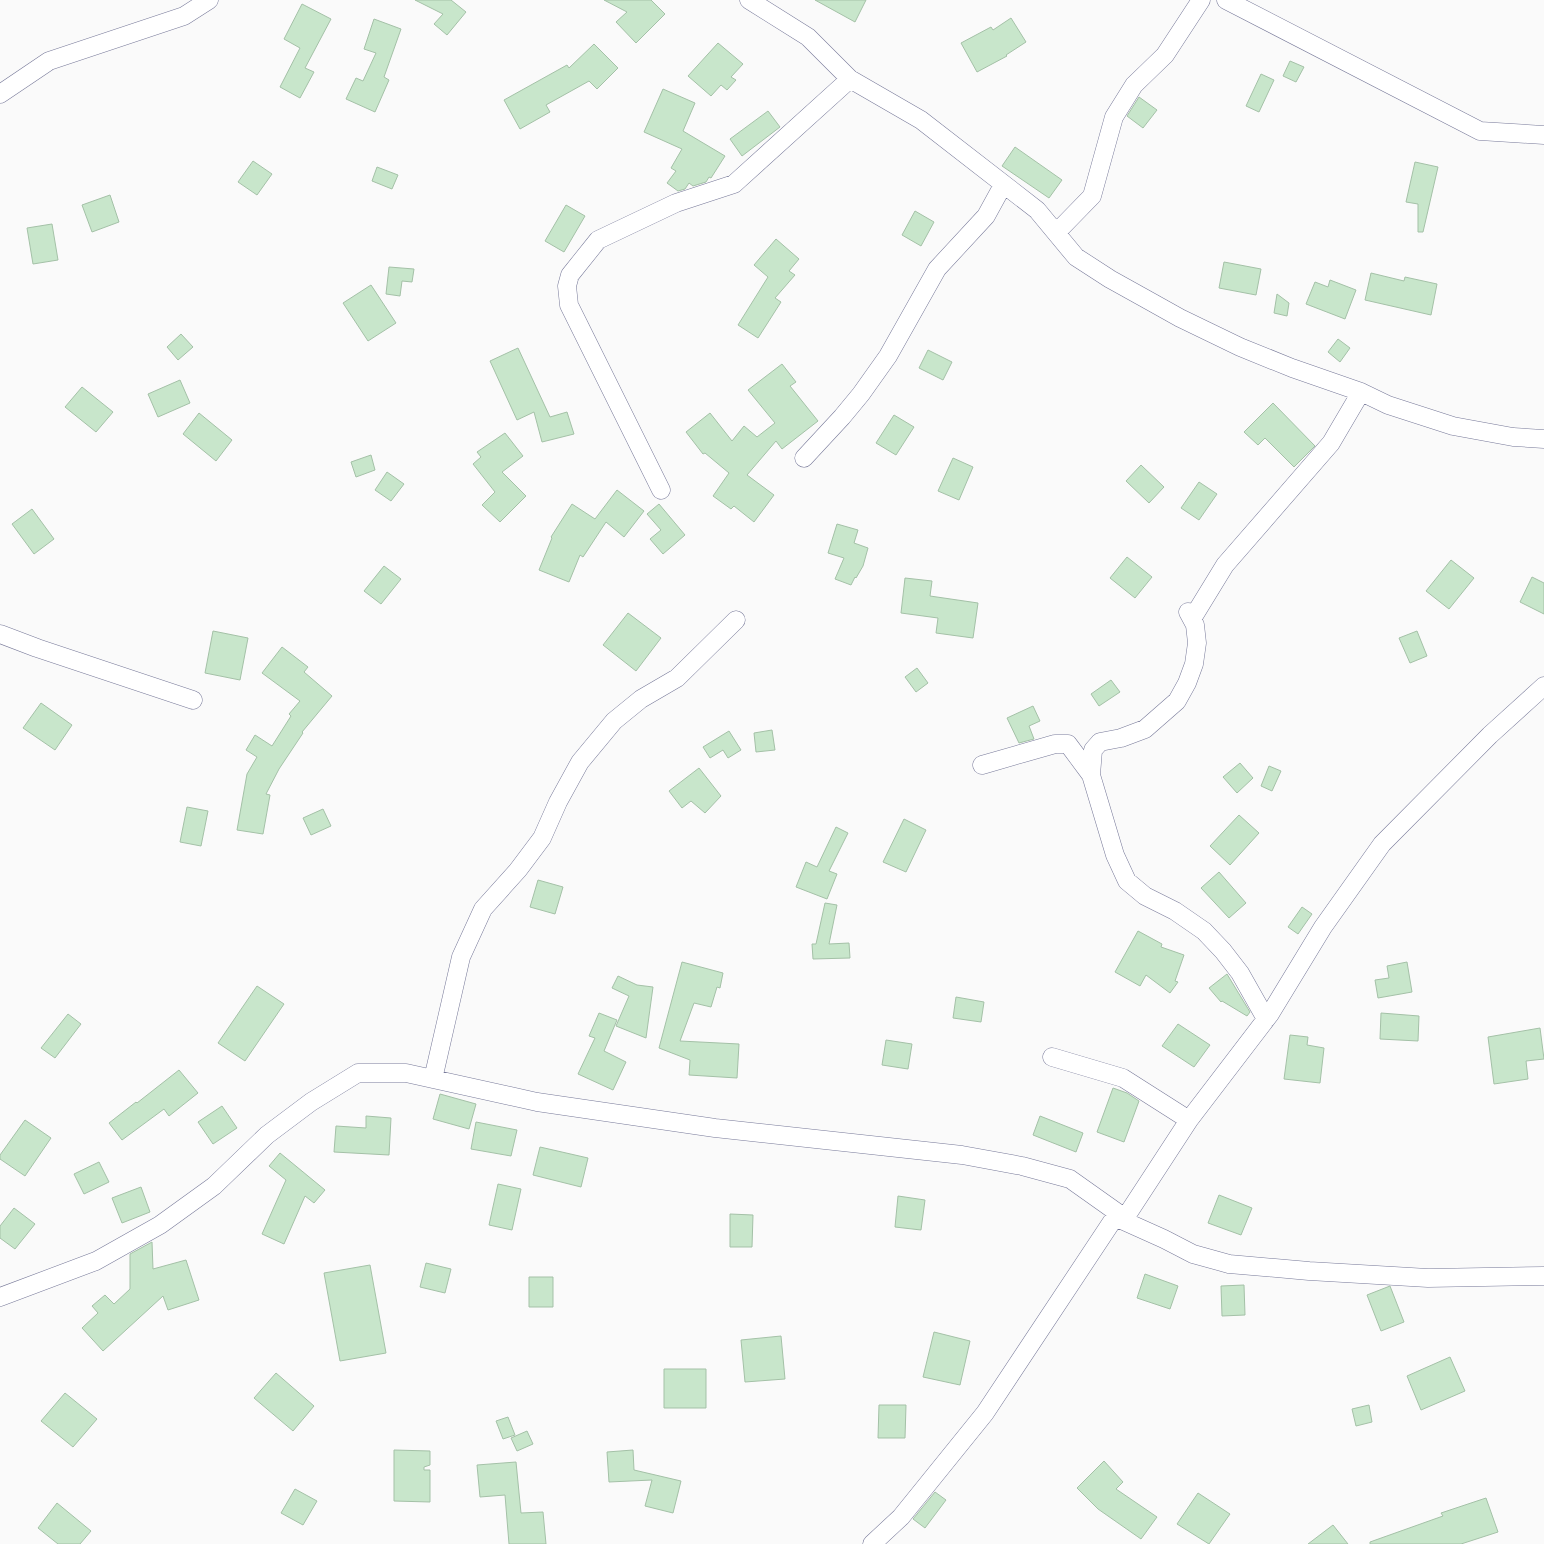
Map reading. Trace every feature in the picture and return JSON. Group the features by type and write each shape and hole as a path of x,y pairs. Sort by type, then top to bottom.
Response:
{"street":[{"path":"0,94 49,61 184,16 209,0"},
{"path":"750,0 808,37 850,80 921,120 1037,210 1076,257 1110,279 1180,318 1257,354 1361,392 1388,405 1453,426 1513,437 1544,439"},
{"path":"1056,233 1092,196 1114,117 1134,85 1165,56 1201,0"},
{"path":"1226,0 1480,131 1544,135"},
{"path":"661,490 569,305 567,286 570,275 598,240 676,203 734,184 850,80"},
{"path":"804,458 861,394 888,356 937,269 986,216 1003,185"},
{"path":"1091,775 1093,750 1100,742 1122,738 1145,729 1177,701 1187,683 1194,664 1197,643 1196,625 1188,612 1195,614 1225,564 1331,443 1361,392"},
{"path":"433,1078 461,957 483,909 518,870 542,838 558,802 580,762 614,722 641,699 677,678 736,620"},
{"path":"0,634 194,700"},
{"path":"872,1544 901,1517 985,1413 1189,1120 1266,1019 1323,926 1382,844 1490,735 1544,686"},
{"path":"982,765 1055,744 1068,744 1091,775 1115,855 1127,881 1145,896 1175,911 1204,931 1240,973 1266,1019"},
{"path":"1052,1057 1123,1078 1189,1120"},
{"path":"0,1297 96,1261 160,1225 214,1186 267,1135 311,1102 358,1073 406,1073 537,1102 715,1128 962,1155 1022,1166 1070,1179 1120,1217 1194,1254 1229,1264 1428,1278 1544,1276"}],"building":[{"path":"415,0 451,0 466,12 447,35 434,24 443,14"},
{"path":"604,0 651,0 665,14 636,43 616,22 627,12"},
{"path":"815,0 866,0 855,22"},
{"path":"302,4 331,19 305,68 314,72 300,98 280,87 300,48 284,39"},
{"path":"1011,18 1026,42 1007,56 977,72 961,43 991,27 993,30"},
{"path":"374,19 401,29 384,77 389,80 375,112 346,99 356,78 363,81 376,53 364,49"},
{"path":"718,43 743,64 731,77 736,80 727,90 721,85 711,96 688,76"},
{"path":"594,44 618,68 597,89 589,81 546,105 550,112 520,129 504,100 567,65 569,68"},
{"path":"1290,61 1304,67 1296,82 1283,76"},
{"path":"1261,74 1274,80 1259,112 1246,106"},
{"path":"663,89 695,103 683,131 725,156 711,178 709,177 706,182 693,186 689,183 685,189 678,191 667,183 676,171 671,168 682,149 644,132"},
{"path":"1139,97 1157,110 1143,128 1127,116"},
{"path":"768,111 780,127 742,156 730,139"},
{"path":"1015,147 1062,180 1049,198 1002,166"},
{"path":"253,161 272,174 257,195 238,182"},
{"path":"1415,162 1438,167 1423,232 1418,232 1418,204 1406,202"},
{"path":"377,167 398,175 392,189 372,181"},
{"path":"110,195 119,222 92,232 82,205"},
{"path":"566,205 585,216 564,252 545,241"},
{"path":"915,211 934,222 921,246 902,235"},
{"path":"52,224 58,260 33,264 27,228"},
{"path":"776,239 799,259 789,271 795,275 775,298 781,302 758,338 738,325 768,277 754,265"},
{"path":"1224,262 1261,269 1256,295 1219,288"},
{"path":"389,267 414,269 412,282 402,281 400,296 386,294"},
{"path":"1371,273 1404,281 1405,277 1437,284 1431,315 1365,300"},
{"path":"1330,280 1356,290 1345,319 1306,304 1315,282 1328,287"},
{"path":"371,285 396,323 368,341 343,303"},
{"path":"1277,294 1289,303 1287,316 1274,313"},
{"path":"181,334 193,347 178,360 167,347"},
{"path":"1338,339 1350,348 1340,362 1328,352"},
{"path":"518,348 550,417 567,412 574,434 542,442 534,412 517,420 490,361"},
{"path":"928,350 952,362 943,380 919,368"},
{"path":"782,364 796,382 790,386 818,421 782,449 776,441 747,475 774,495 754,522 734,506 731,509 713,496 729,473 705,453 703,454 686,432 710,413 732,441 744,426 757,437 775,423 748,390"},
{"path":"180,380 190,403 158,417 148,394"},
{"path":"82,387 113,412 96,432 65,407"},
{"path":"1273,403 1315,446 1294,467 1265,438 1258,445 1244,432"},
{"path":"199,413 232,440 216,461 183,434"},
{"path":"894,415 914,427 896,455 876,443"},
{"path":"505,433 523,456 502,472 526,496 500,522 482,505 495,492 473,464 481,457 477,452"},
{"path":"371,455 375,470 356,477 351,462"},
{"path":"953,458 973,467 959,500 938,491"},
{"path":"1141,465 1164,487 1149,503 1126,481"},
{"path":"387,472 404,484 391,501 375,490"},
{"path":"1199,482 1217,494 1199,520 1181,508"},
{"path":"617,490 644,511 624,537 606,522 583,557 580,555 569,582 539,570 551,537 572,504 595,519"},
{"path":"659,504 685,535 663,554 650,539 661,530 647,514"},
{"path":"32,509 54,539 34,554 12,524"},
{"path":"837,524 858,530 854,543 868,548 863,566 851,585 835,579 844,558 828,553"},
{"path":"1127,557 1152,577 1135,598 1110,578"},
{"path":"1451,560 1474,578 1449,609 1426,591"},
{"path":"384,566 401,579 381,604 364,591"},
{"path":"1532,577 1544,583 1544,614 1520,602"},
{"path":"905,578 932,581 930,596 978,603 973,638 936,633 938,618 901,613"},
{"path":"628,613 661,638 636,671 603,645"},
{"path":"213,631 248,638 240,680 205,673"},
{"path":"1417,631 1427,656 1410,663 1399,638"},
{"path":"282,647 308,667 304,672 332,696 302,732 266,794 270,795 263,834 237,830 247,774 257,757 246,750 255,735 272,746 291,716 289,714 300,701 262,673"},
{"path":"917,668 928,683 916,692 905,677"},
{"path":"1111,680 1120,692 1099,706 1091,694"},
{"path":"41,703 72,725 55,750 23,728"},
{"path":"1033,706 1040,721 1029,726 1034,739 1019,743 1007,718"},
{"path":"772,730 775,750 756,752 754,733"},
{"path":"729,731 741,750 728,758 723,750 710,758 703,747"},
{"path":"1240,763 1253,778 1237,793 1223,777"},
{"path":"1269,766 1281,771 1272,791 1261,786"},
{"path":"699,768 721,796 705,813 691,801 682,808 669,791"},
{"path":"187,807 208,811 201,846 180,842"},
{"path":"323,809 331,826 311,835 303,818"},
{"path":"1239,815 1259,833 1230,865 1210,846"},
{"path":"904,819 926,830 906,872 883,862"},
{"path":"836,827 848,833 829,871 837,874 827,899 796,887 806,862 817,867"},
{"path":"1219,872 1246,903 1229,918 1201,888"},
{"path":"538,880 563,887 555,914 530,907"},
{"path":"825,903 837,905 829,944 849,943 850,958 813,959 812,944 816,944"},
{"path":"1302,907 1312,914 1298,934 1288,927"},
{"path":"1138,931 1162,944 1161,947 1184,955 1175,981 1178,982 1170,993 1146,975 1140,986 1115,972"},
{"path":"682,962 723,973 720,988 717,987 711,1007 694,1003 680,1041 739,1044 737,1078 689,1075 690,1060 659,1048"},
{"path":"1407,962 1412,992 1378,998 1375,980 1389,978 1387,966"},
{"path":"1227,974 1250,1012 1247,1016 1221,1002 1209,988"},
{"path":"618,976 637,985 653,987 646,1038 616,1026 629,996 612,988"},
{"path":"257,986 284,1004 245,1061 218,1043"},
{"path":"956,997 984,1002 981,1022 953,1018"},
{"path":"599,1013 617,1020 604,1051 626,1062 613,1090 578,1074 595,1038 589,1036"},
{"path":"1381,1013 1419,1016 1418,1041 1380,1039"},
{"path":"68,1014 81,1024 55,1058 41,1048"},
{"path":"1178,1024 1210,1045 1194,1067 1162,1046"},
{"path":"1540,1028 1544,1059 1526,1061 1528,1079 1494,1084 1488,1037"},
{"path":"1290,1035 1308,1037 1307,1045 1324,1048 1320,1083 1284,1079"},
{"path":"886,1040 912,1044 908,1069 882,1065"},
{"path":"179,1070 198,1093 169,1116 164,1109 122,1140 109,1123"},
{"path":"1113,1088 1127,1093 1139,1101 1124,1142 1097,1132"},
{"path":"440,1094 476,1104 469,1129 433,1119"},
{"path":"222,1106 237,1128 213,1144 198,1122"},
{"path":"366,1116 391,1118 389,1155 334,1152 336,1126 366,1128"},
{"path":"1040,1116 1083,1133 1076,1152 1033,1135"},
{"path":"25,1120 51,1138 25,1176 0,1159 0,1155"},
{"path":"476,1122 517,1130 511,1156 471,1149"},
{"path":"540,1147 588,1158 581,1187 533,1175"},
{"path":"280,1153 325,1190 314,1203 305,1196 284,1244 262,1234 286,1180 269,1166"},
{"path":"99,1162 109,1182 84,1194 74,1174"},
{"path":"498,1184 521,1189 512,1230 489,1225"},
{"path":"141,1187 150,1212 122,1223 112,1198"},
{"path":"1219,1195 1252,1208 1241,1235 1208,1223"},
{"path":"898,1196 925,1200 921,1230 895,1227"},
{"path":"14,1208 35,1224 15,1249 0,1238 0,1226"},
{"path":"730,1214 753,1215 752,1247 730,1247"},
{"path":"152,1242 153,1269 186,1260 199,1300 168,1310 163,1296 103,1351 82,1328 98,1313 92,1306 105,1295 114,1304 130,1289 130,1254"},
{"path":"426,1263 451,1269 445,1293 420,1287"},
{"path":"370,1265 386,1353 340,1361 324,1273"},
{"path":"1145,1274 1178,1286 1170,1309 1137,1298"},
{"path":"529,1277 553,1277 553,1307 529,1307"},
{"path":"1244,1285 1245,1315 1222,1316 1221,1286"},
{"path":"1390,1286 1404,1322 1381,1331 1367,1295"},
{"path":"934,1332 970,1341 960,1385 923,1377"},
{"path":"781,1336 785,1379 745,1382 741,1340"},
{"path":"1450,1357 1465,1391 1421,1410 1407,1376"},
{"path":"664,1369 706,1369 706,1408 664,1408"},
{"path":"276,1373 314,1406 293,1431 254,1398"},
{"path":"65,1393 97,1419 73,1447 41,1421"},
{"path":"879,1405 906,1405 905,1438 878,1438"},
{"path":"1369,1405 1372,1422 1356,1426 1352,1409"},
{"path":"508,1417 515,1435 503,1439 496,1421"},
{"path":"527,1431 533,1444 517,1451 511,1438"},
{"path":"394,1450 430,1451 430,1465 424,1467 424,1470 430,1470 430,1502 394,1501"},
{"path":"633,1450 634,1470 681,1481 673,1513 645,1506 652,1480 609,1482 607,1452"},
{"path":"1104,1461 1123,1482 1116,1489 1157,1517 1141,1539 1098,1509 1077,1488"},
{"path":"516,1462 521,1513 543,1512 546,1544 509,1544 505,1495 480,1497 477,1465"},
{"path":"295,1489 317,1501 303,1525 281,1513"},
{"path":"935,1492 946,1500 925,1528 913,1519"},
{"path":"1198,1493 1230,1514 1209,1544 1177,1524"},
{"path":"1486,1498 1498,1532 1461,1544 1370,1544 1370,1542 1443,1516 1441,1513"},
{"path":"57,1503 91,1531 80,1544 58,1544 38,1528"},
{"path":"1333,1525 1348,1544 1308,1544"}]}
